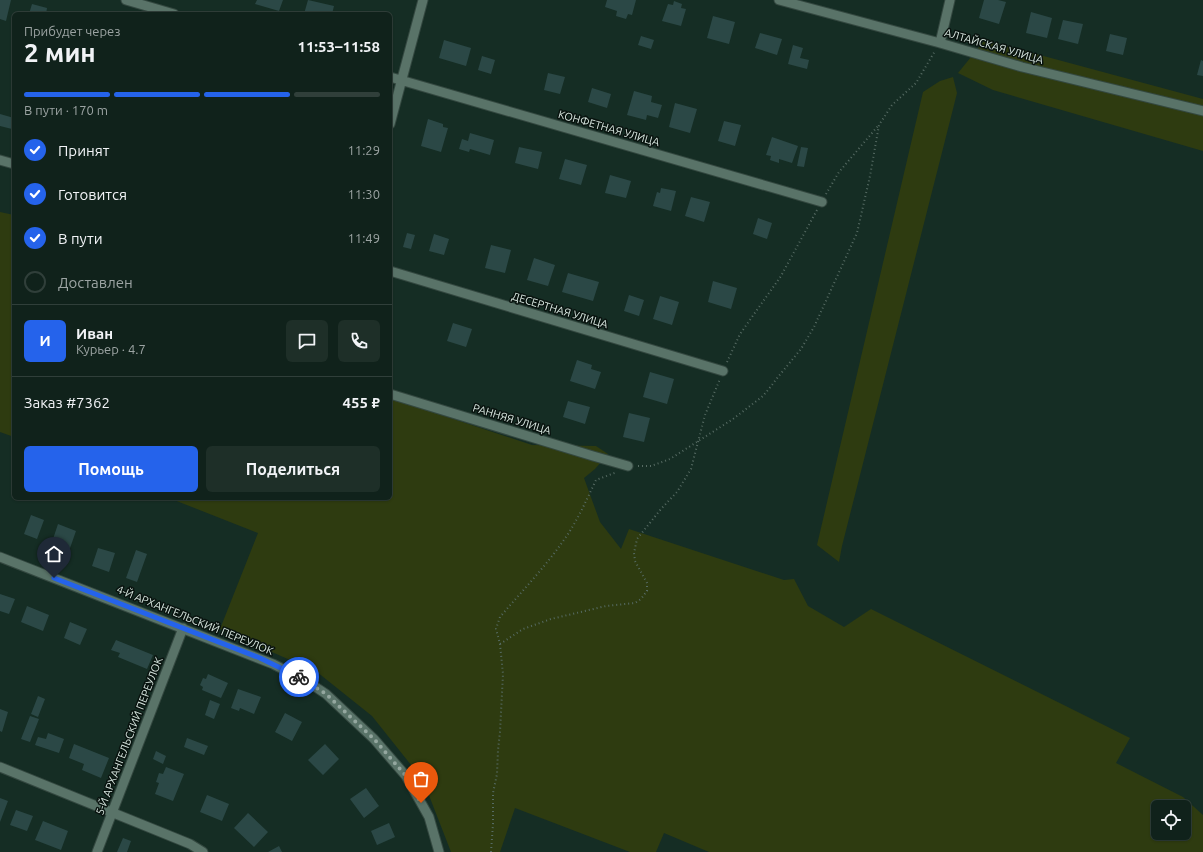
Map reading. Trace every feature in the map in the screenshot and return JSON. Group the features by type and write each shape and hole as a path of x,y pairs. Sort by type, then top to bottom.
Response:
{"street":[{"path":"126,0 167,12"},
{"path":"392,116 423,0"},
{"name":"АЛТАЙСКАЯ УЛИЦА","path":"779,0 940,43 1022,67 1203,111"},
{"path":"940,43 950,0"},
{"name":"КОНФЕТНАЯ УЛИЦА","path":"392,78 822,202"},
{"path":"0,160 12,163"},
{"name":"ДЕСЕРТНАЯ УЛИЦА","path":"392,272 723,371"},
{"name":"РАННЯЯ УЛИЦА","path":"392,395 628,466"},
{"name":"4-Й АРХАНГЕЛЬСКИЙ ПЕРЕУЛОК","path":"0,557 183,628 291,672 326,694 374,739 406,776 428,817 439,852"},
{"name":"5-Й АРХАНГЕЛЬСКИЙ ПЕРЕУЛОК","path":"97,852 183,628"},
{"path":"0,768 113,812 190,844 203,852"}],"path":[{"path":"500,644 523,629 551,619 606,606 635,603 641,599 647,591 647,582 634,561 637,539 677,492 692,469 705,415 740,334 782,276 839,172 879,125 892,105 916,83 940,43"},
{"path":"491,852 494,824 493,793 497,774 503,674 500,644 496,629 500,617 549,560 567,535 581,512 596,480 616,473 628,466 651,466 670,459 733,419 763,396 772,386 801,348 814,327 857,233 870,176 879,125"}],"green space":[{"path":"984,41 1203,99 1203,151 993,90 958,73"},
{"path":"953,77 957,93 839,562 817,545 923,92 940,81"},
{"path":"0,212 12,215 12,436 0,432"},
{"path":"392,399 532,445 596,446 608,454 595,469 584,478 600,522 621,549 629,529 784,580 794,579 808,606 844,627 871,609 1130,738 1116,763 1186,800 1151,800 1151,840 1191,840 1191,804 1203,815 1203,852 709,852 664,833 656,852 630,852 515,808 500,852 451,852 423,780 372,716 317,672 220,629 258,533 174,500 392,500"}],"building":[{"path":"0,0 11,0 6,21 0,19"},
{"path":"257,0 283,0 279,11 255,4"},
{"path":"308,0 334,6 332,12 305,12"},
{"path":"607,0 636,0 632,15 628,14 626,19 616,16 617,11 605,7"},
{"path":"984,0 998,0 1006,2 999,24 979,18"},
{"path":"674,1 682,4 681,8 686,9 681,26 662,21 668,4 673,5"},
{"path":"32,4 47,8 46,12 30,12"},
{"path":"1031,12 1052,18 1047,38 1026,33"},
{"path":"713,16 735,22 729,44 707,38"},
{"path":"1063,20 1083,24 1078,44 1058,39"},
{"path":"760,33 782,39 777,55 755,48"},
{"path":"1110,34 1127,38 1123,55 1106,51"},
{"path":"641,36 654,40 651,49 638,45"},
{"path":"444,40 471,48 466,66 439,58"},
{"path":"793,45 803,48 800,58 809,60 807,69 788,64"},
{"path":"482,56 495,60 491,74 478,70"},
{"path":"1201,60 1203,61 1203,76 1197,75"},
{"path":"548,73 565,77 560,94 544,90"},
{"path":"592,88 611,94 607,108 588,102"},
{"path":"634,91 652,96 651,102 662,105 658,118 647,115 646,120 627,115"},
{"path":"675,103 697,109 690,133 669,127"},
{"path":"0,114 12,117 12,129 0,126"},
{"path":"428,119 443,124 443,127 448,128 441,152 421,146"},
{"path":"724,121 741,125 735,146 718,141"},
{"path":"470,133 494,140 490,155 470,149 469,152 459,149 462,139 468,141"},
{"path":"772,137 798,146 792,163 779,159 779,163 770,160 771,156 766,155"},
{"path":"519,147 542,152 538,169 515,163"},
{"path":"801,147 808,148 804,167 797,166"},
{"path":"565,159 587,165 581,185 559,179"},
{"path":"610,175 631,181 626,198 605,193"},
{"path":"661,188 676,191 671,211 653,206 657,192 660,193"},
{"path":"691,197 710,202 704,222 685,216"},
{"path":"758,218 772,223 767,239 753,234"},
{"path":"407,233 415,235 411,249 403,247"},
{"path":"434,234 449,239 444,255 429,251"},
{"path":"491,245 511,250 505,273 485,268"},
{"path":"534,258 555,265 548,286 527,280"},
{"path":"568,273 599,282 593,301 562,292"},
{"path":"713,281 737,288 731,309 708,302"},
{"path":"629,295 644,300 639,316 624,311"},
{"path":"660,296 679,302 672,325 653,319"},
{"path":"453,323 472,329 466,347 447,341"},
{"path":"577,360 592,365 591,369 601,372 595,389 570,381"},
{"path":"650,372 674,379 667,404 643,397"},
{"path":"568,401 590,407 585,424 563,417"},
{"path":"629,413 650,418 644,442 623,437"},
{"path":"31,515 44,520 37,539 24,534"},
{"path":"58,524 76,531 69,551 51,545"},
{"path":"98,548 115,553 109,572 92,566"},
{"path":"136,550 147,554 137,582 126,578"},
{"path":"0,594 15,599 9,614 0,611"},
{"path":"27,606 49,615 43,631 21,622"},
{"path":"70,622 87,629 80,645 64,638"},
{"path":"116,640 153,655 147,669 118,657 120,653 111,650"},
{"path":"208,674 228,683 221,698 202,690 203,687 200,685 203,678 206,679"},
{"path":"238,689 261,697 254,714 240,708 239,711 231,708"},
{"path":"38,696 45,699 38,717 31,714"},
{"path":"210,700 220,704 214,719 205,715"},
{"path":"0,709 8,712 2,732 0,731"},
{"path":"285,713 302,722 292,741 275,732"},
{"path":"30,716 39,719 30,742 21,739"},
{"path":"48,733 64,739 59,753 35,745 38,737 46,739"},
{"path":"187,738 208,746 204,755 184,747"},
{"path":"74,744 109,758 101,778 82,770 84,764 69,758"},
{"path":"325,744 339,759 323,775 308,760"},
{"path":"156,751 166,756 163,764 153,759"},
{"path":"166,767 184,774 173,801 155,794 159,783 156,782 159,773 163,774"},
{"path":"366,788 379,806 364,818 350,799"},
{"path":"207,795 229,804 222,821 200,812"},
{"path":"0,798 8,801 0,822"},
{"path":"16,810 33,816 27,831 10,825"},
{"path":"248,813 268,832 254,847 234,828"},
{"path":"43,821 68,831 61,850 35,840"},
{"path":"389,823 395,837 377,845 371,831"},
{"path":"123,838 131,841 127,852 117,852"},
{"path":"279,846 282,852 268,852"}],"way so far":[{"path":"299,677 326,694 374,739 406,776 421,803"}],"route":[{"path":"54,578 260,658 299,677"}]}
